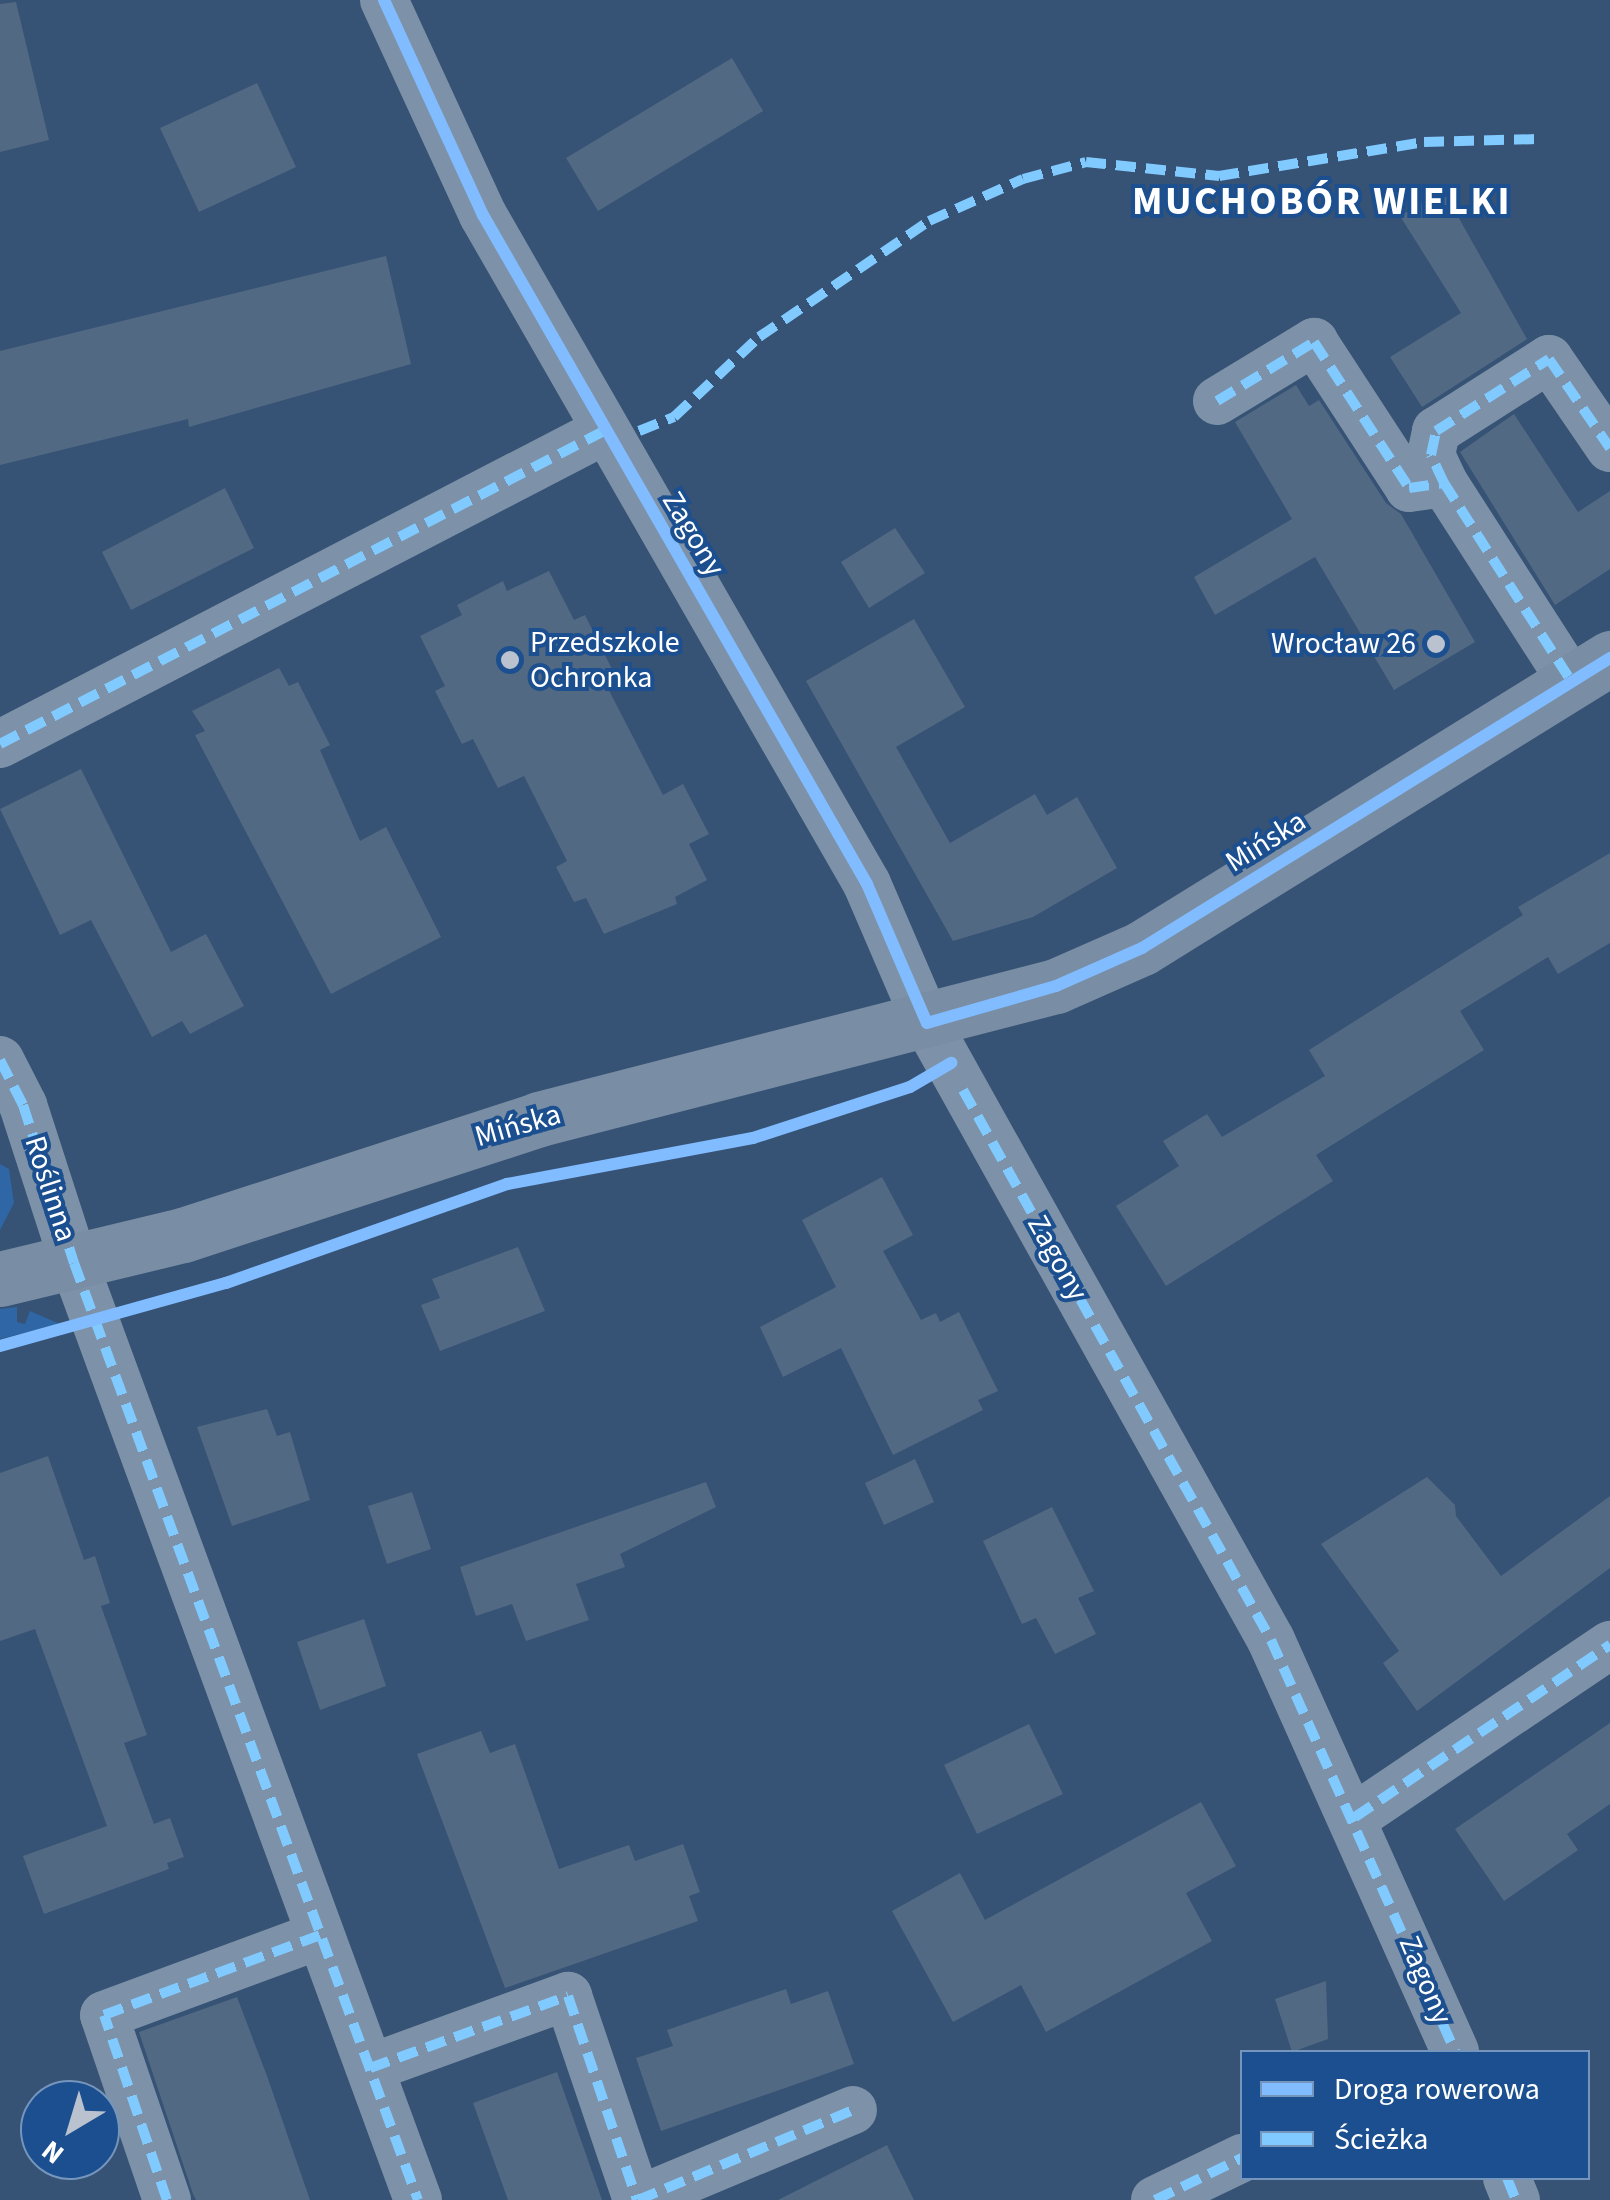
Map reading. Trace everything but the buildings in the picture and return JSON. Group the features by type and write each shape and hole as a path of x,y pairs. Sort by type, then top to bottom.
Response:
{"street":[{"name":"Zagony","path":"384,0 454,160 602,432 867,884 927,1023 1271,1640 1355,1817 1454,2050"},
{"path":"1217,401 1314,342 1409,488 1444,483"},
{"path":"1590,669 1444,483 1431,455 1436,431 1549,359 1610,448"},
{"path":"0,744 602,432"},
{"name":"Mińska","path":"0,1279 183,1235 539,1119 927,1023 1056,986 1142,948 1590,669"},
{"name":"Roślinna","path":"0,1060 23,1105 300,1942 370,2068 418,2200"},
{"path":"1355,1817 1610,1645"},
{"path":"167,2200 104,2015 300,1942"},
{"path":"370,2068 568,1996 637,2200 852,2110"},
{"path":"1155,2200 1240,2159"}],"shaded area":[{"path":"0,1164 9,1169 14,1203 0,1230"},
{"path":"17,1307 17,1322 25,1324 30,1311 60,1324 0,1339 0,1309"}],"marked path":[{"path":"639,431 674,417 759,337 929,221 1023,179 1086,162 1219,176 1424,142 1537,139"},
{"path":"1217,401 1314,342 1409,488 1444,483 1571,681"},
{"path":"1444,483 1431,455 1436,431 1549,359 1610,448"},
{"path":"0,744 602,432"},
{"path":"0,1060 23,1105 74,1263 418,2200"},
{"path":"963,1090 1271,1640 1454,2050"},
{"path":"1355,1817 1610,1645"},
{"path":"167,2200 104,2015 320,1935"},
{"path":"370,2068 568,1996 637,2200"},
{"path":"638,2200 853,2110"},
{"path":"1155,2200 1240,2159"},
{"path":"1508,2180 1516,2200"}],"cycle path":[{"path":"384,0 483,215 867,884 927,1023 1056,986 1142,948 1610,658"},
{"path":"0,1346 226,1283 507,1184 753,1138 910,1087 951,1063"}],"place":[{"name":"Wrocław 26","path":"1436,644"},
{"name":"Przedszkole Ochronka","path":"510,660"}],"district":[{"name":"MUCHOBÓR WIELKI","path":"1322,202"}]}
